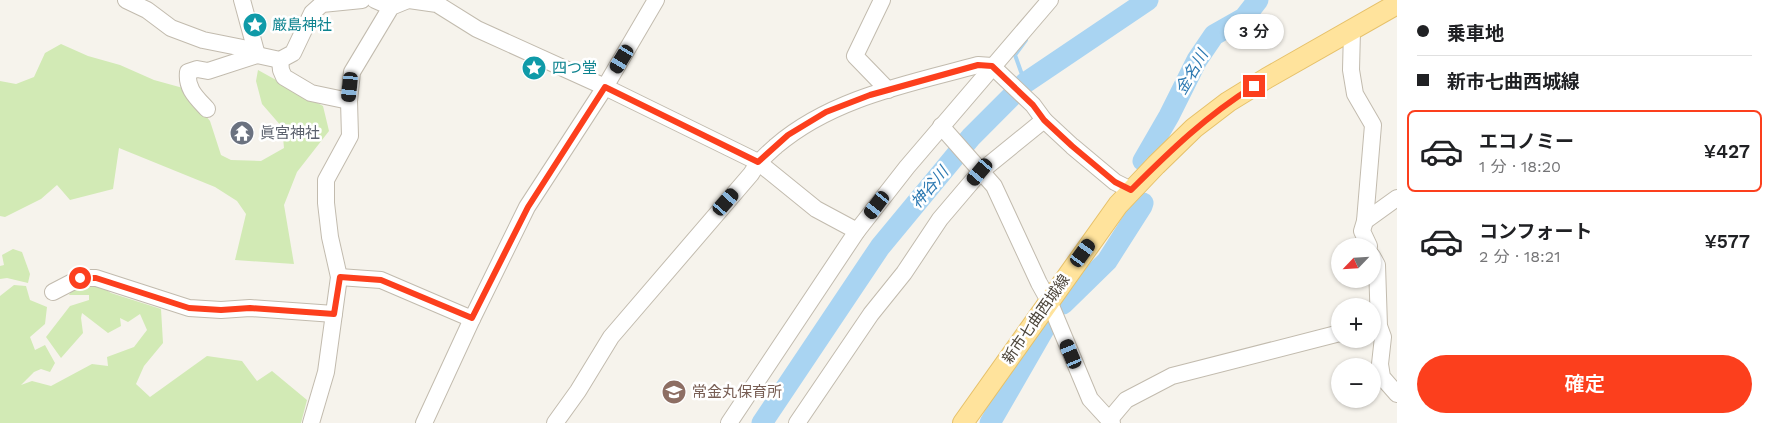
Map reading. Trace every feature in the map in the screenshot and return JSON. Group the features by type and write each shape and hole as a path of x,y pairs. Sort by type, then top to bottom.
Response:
{"main road":[{"name":"新市七曲西城線","path":"963,423 1118,205 1194,128 1228,102 1267,78 1397,4"}],"street":[{"path":"126,0 147,10 171,28 203,40 248,49 257,55 280,60 293,53 312,12 322,4 362,0"},
{"path":"242,0 257,55"},
{"path":"375,0 391,7"},
{"path":"311,423 326,372 340,277 330,237 326,203 326,180 350,136 349,101 352,72 391,7 408,0 437,4 477,29 605,87 758,162 816,209 857,231"},
{"path":"424,423 472,318 528,207 605,87 656,0"},
{"path":"882,0 855,56 888,90"},
{"path":"729,423 857,231 941,126 995,69 1050,0"},
{"path":"1352,30 1351,70 1355,94 1373,125 1365,221 1362,231 1365,238"},
{"path":"207,109 195,96 187,81 188,72 197,69 208,71 257,55"},
{"path":"280,60 284,77 311,93 349,101"},
{"path":"555,423 574,398 611,337 751,174 758,162 788,135 826,112 888,90 978,65 995,69 1033,105 1044,120 1115,182 1131,190"},
{"path":"797,423 871,314 904,273 940,219 980,172 1044,120"},
{"path":"941,126 994,186 1038,283 1049,301 1090,399 1111,421 1126,400 1172,376 1331,335"},
{"path":"1365,221 1397,198"},
{"path":"340,277 381,280 472,318"},
{"path":"53,292 80,278 96,278 189,308 221,310 250,308 334,314"},
{"path":"1381,335 1380,364 1382,377 1397,394"}],"green space":[{"path":"61,44 88,56 120,65 154,80 183,88 210,121 221,155 231,160 261,161 284,148 282,127 262,104 256,81 258,70 323,106 329,131 297,172 284,205 294,264 235,260 246,214 237,201 215,187 119,148 113,189 70,200 57,185 41,199 5,217 0,216 0,81 16,84 34,77 45,53"},
{"path":"13,249 22,252 30,274 28,283 7,278 0,279 0,266 4,265 2,255"},
{"path":"78,280 91,280 111,293 161,309 163,343 144,366 136,384 150,397 207,356 242,361 257,381 272,371 307,400 301,423 0,423 0,296 14,285 26,286 30,300 47,307 45,324 30,337 35,350 45,345 55,363 50,372 41,369 34,372 21,385 32,381 51,386 92,364 108,366 107,357 134,347 147,330 140,314 128,322 120,318 121,326 108,333 82,313 83,333 61,358 46,337 70,306 89,300 89,295 69,295"}],"waterway":[{"name":"神谷川","path":"762,423 880,247 971,137 1025,83 1148,0"},
{"name":"金名川","path":"1143,161 1169,116 1197,60 1214,35 1244,18 1258,0"},
{"path":"1025,83 1015,55 1026,40"},
{"name":"金名川","path":"1063,304 1107,261 1143,203"},
{"name":"金名川","path":"990,423 1047,324"}],"place":[{"name":"厳島神社","path":"255,25"},
{"name":"四つ堂","path":"534,68"},
{"name":"眞宮神社","path":"242,133"},
{"name":"常金丸保育所","path":"674,392"}],"route":[{"path":"80,278 96,278 189,308 221,310 250,308 334,314 340,277 381,280 472,318 528,207 605,87 758,162 788,135 826,112 870,95 978,65 992,66 1072,146 1115,182 1131,190 1194,128 1228,102 1254,86"}]}
